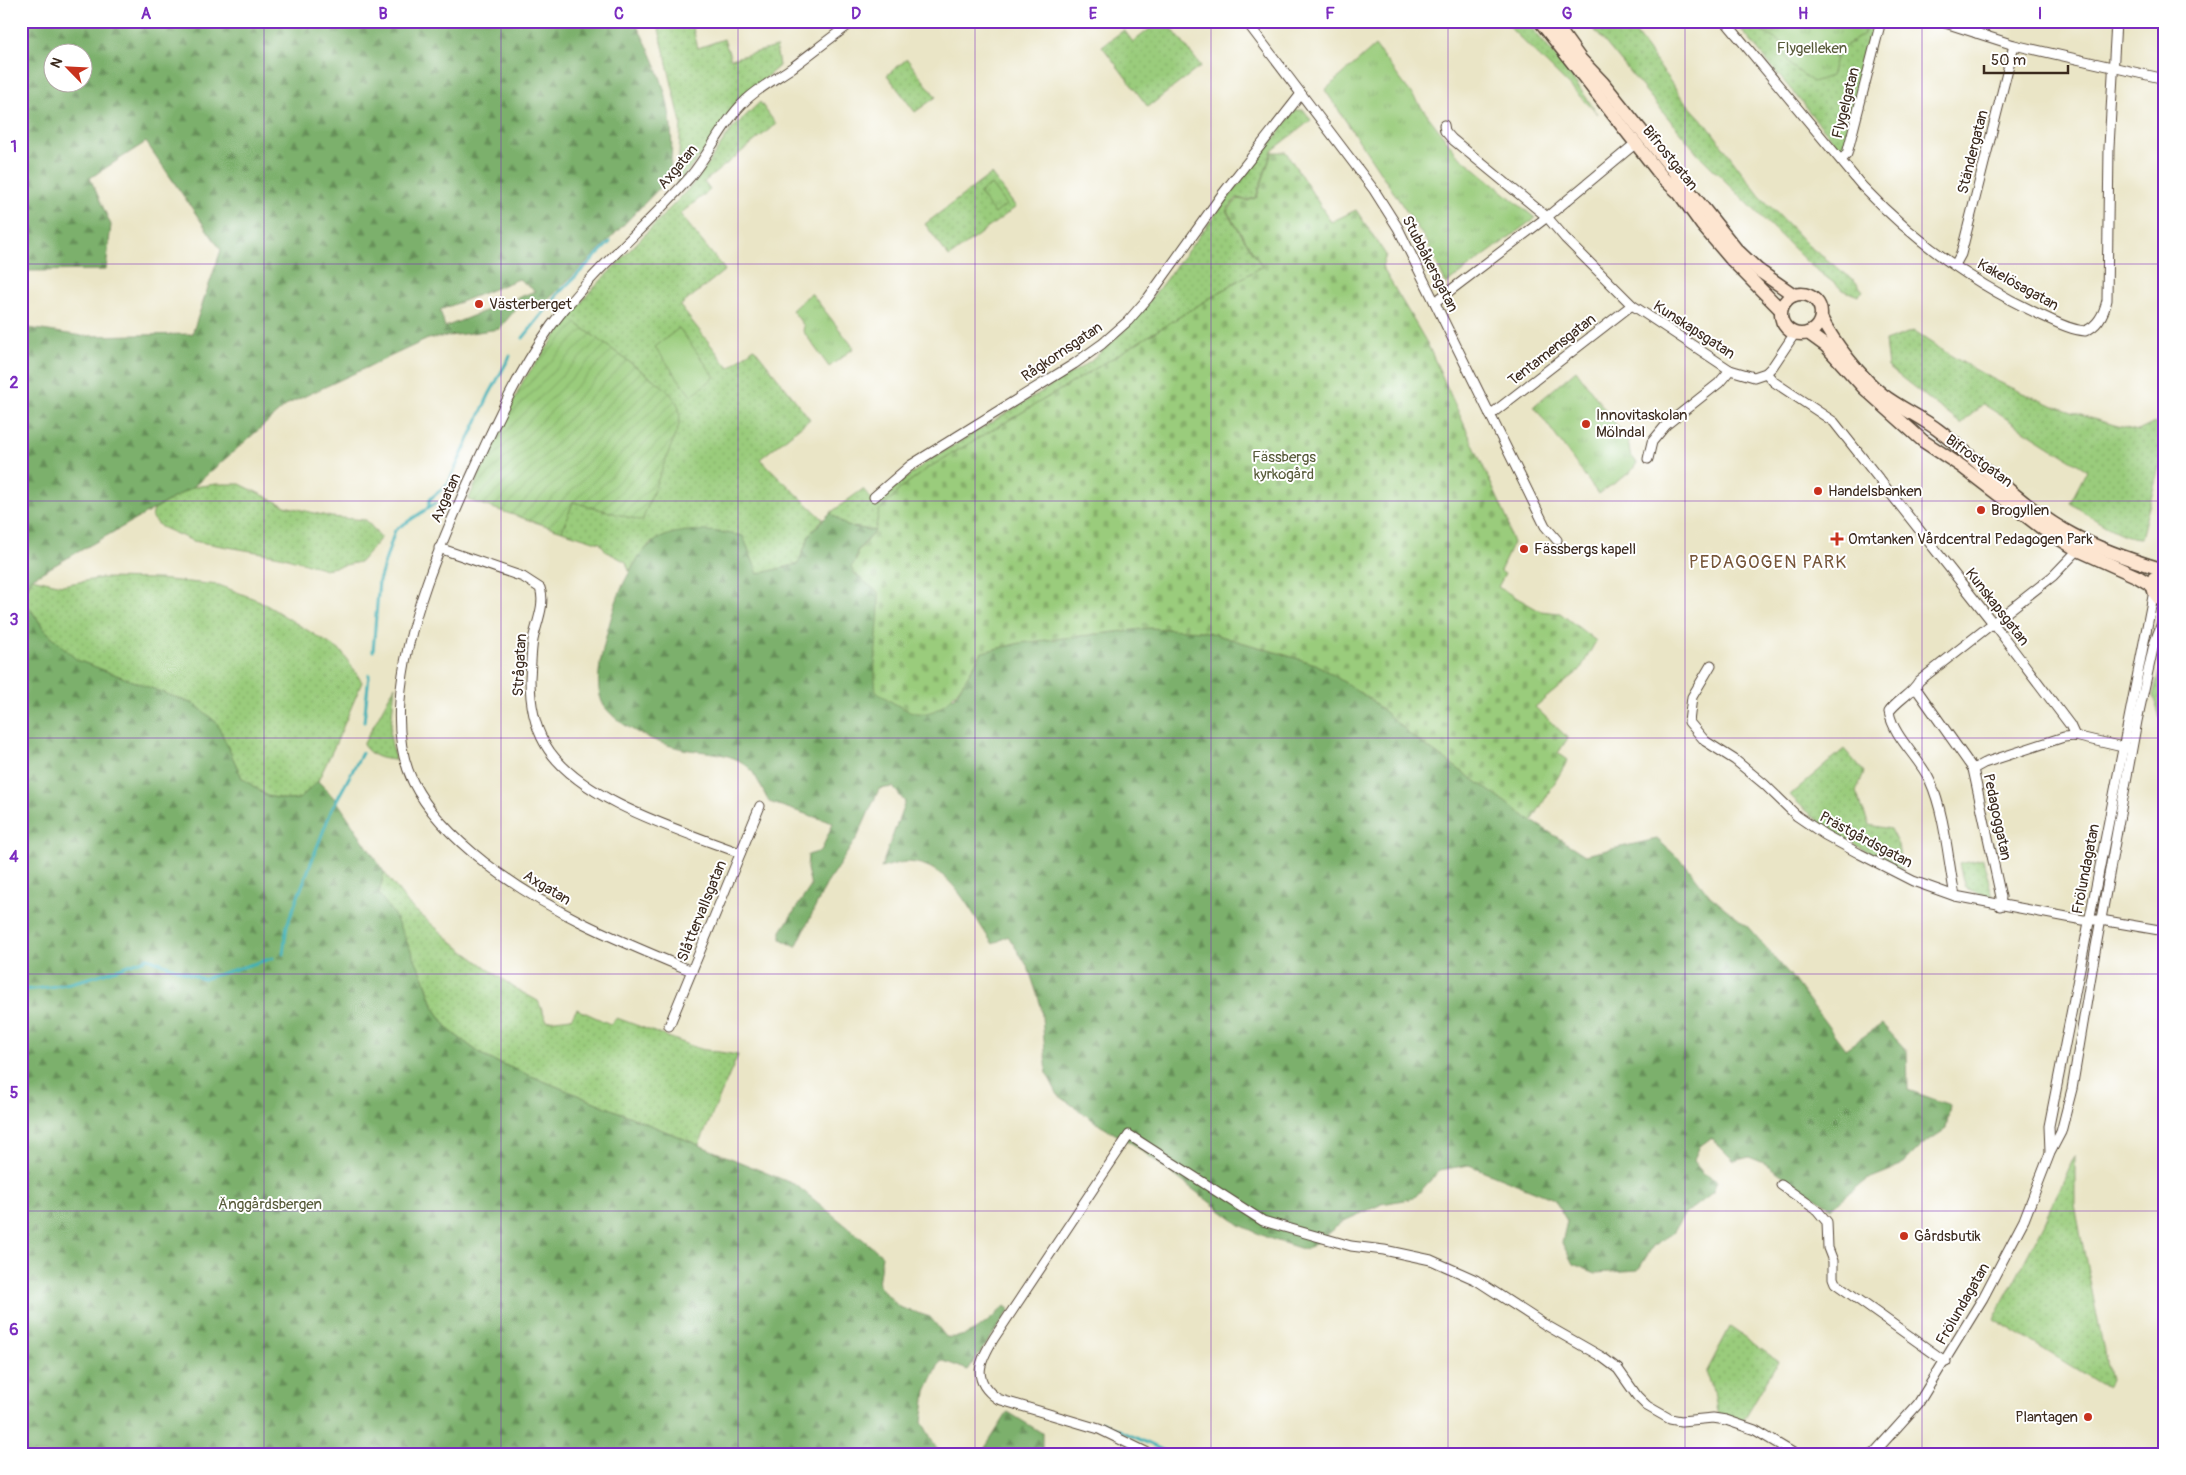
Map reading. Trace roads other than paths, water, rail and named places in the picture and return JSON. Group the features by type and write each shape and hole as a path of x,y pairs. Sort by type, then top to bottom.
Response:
{"main road":[{"name":"Bifrostgatan","path":"1540,21 1663,178 1679,193 1702,225 1732,260 1782,310 1784,324 1826,346 1864,388 1923,441 1962,466 2043,529 2078,550 2138,576 2153,589 2158,598 2165,602"},
{"name":"Bifrostgatan","path":"1553,21 1581,60 1603,83 1736,249 1758,270 1794,295 1804,294 1815,298 1821,307 1821,318 1847,355 1876,388 1938,430 2040,514 2072,535 2136,562 2163,568"},
{"path":"1782,310 1784,302 1794,295"},
{"path":"1801,333 1816,327 1821,318"},
{"name":"Bifrostgatan","path":"2153,589 2155,576 2163,568"}],"street":[{"name":"Axgatan","path":"692,971 581,923 528,894 470,851 447,829 420,795 411,778 404,759 400,738 400,698 410,643 439,548 497,418 532,354 553,324 598,273 691,175 743,104 854,21"},
{"name":"Stubbåkersgatan","path":"1246,21 1374,190 1398,228 1545,526 1557,540"},
{"name":"Kakelösagatan","path":"1726,21 1841,160 1886,211 1919,239 2002,295 2066,326 2085,331 2093,327 2098,321 2105,308 2106,300 2116,21"},
{"name":"Flygelgatan","path":"1841,160 1847,154 1881,21"},
{"path":"1939,21 2014,45 2165,79"},
{"path":"1976,33 1978,21"},
{"name":"Ständergatan","path":"1955,265 1961,254 2014,45"},
{"name":"Rågkornsgatan","path":"874,497 911,464 1074,364 1102,344 1128,321 1148,298 1221,196 1301,94"},
{"name":"Kunskapsgatan","path":"1444,125 1445,130 1452,139 1547,217 1565,238 1632,305 1730,370 1754,377 1766,373 1774,382 1834,422 1993,623 2070,725 2075,736"},
{"path":"1435,302 1547,217 1636,144"},
{"name":"Tentamensgatan","path":"1490,415 1632,305"},
{"path":"1766,373 1801,333"},
{"path":"1648,459 1652,442 1666,425 1719,383 1730,370"},
{"name":"Strågatan","path":"439,548 523,577 540,588 542,601 533,640 530,678 531,698 539,733 552,755 566,769 615,804 740,853"},
{"path":"1955,896 1939,808 1930,780 1897,731 1888,712 1919,681 2053,576 2078,550"},
{"name":"Frölundagatan","path":"2050,1153 2049,1126 2096,920 2128,748 2153,589"},
{"name":"Frölundagatan","path":"2128,748 2154,644 2165,615"},
{"name":"Prästgårdsgatan","path":"1711,665 1692,696 1689,722 1705,741 1735,760 1764,784 1797,816 1825,835 1913,881 1955,896 2000,906 2165,932"},
{"name":"Pedagoggatan","path":"1915,687 1973,769 2000,897 2000,906"},
{"path":"1973,769 2064,737 2075,736 2128,748"},
{"name":"Slåttervallsgatan","path":"669,1026 760,806"},
{"name":"Frölundagatan","path":"1874,1454 1918,1404 1946,1362 1992,1282 2024,1220 2050,1153 2061,1132 2072,1090 2096,920"},
{"path":"1150,1454 1099,1428 998,1399 992,1395 980,1379 981,1362 994,1338 1129,1135 1263,1220 1351,1246 1384,1250 1432,1260 1476,1280 1544,1324 1602,1357 1618,1369 1637,1396 1647,1406 1670,1419 1681,1421 1713,1418 1726,1420 1755,1430 1795,1454"},
{"path":"1781,1185 1817,1210 1827,1222 1828,1248 1833,1261 1832,1278 1835,1283 1946,1362"}],"waterway":[{"path":"556,296 610,242"},
{"path":"523,338 556,297"},
{"path":"428,508 430,499 448,484 489,395 510,356"},
{"path":"373,651 379,581 395,530 436,503"},
{"path":"364,722 369,675"},
{"path":"283,954 287,925 331,811 362,753"},
{"path":"21,990 70,983 148,958 203,979 273,958"},
{"path":"1102,1422 1171,1454"}],"place":[{"name":"Västerberget","path":"479,304"},
{"name":"Innovitaskolan Mölndal","path":"1586,424"},
{"name":"Handelsbanken","path":"1818,491"},
{"name":"Brogyllen","path":"1981,510"},
{"name":"Omtanken Vårdcentral Pedagogen Park","path":"1837,539"},
{"name":"Fässbergs kapell","path":"1524,549"},
{"name":"Gårdsbutik","path":"1904,1236"},
{"name":"Plantagen","path":"2088,1417"}],"district":[{"name":"PEDAGOGEN PARK","path":"1768,562"}],"park label":[{"name":"Flygelleken","path":"1812,48"},
{"name":"Fässbergs kyrkogård","path":"1284,466"},
{"name":"Änggårdsbergen","path":"270,1204"}]}
